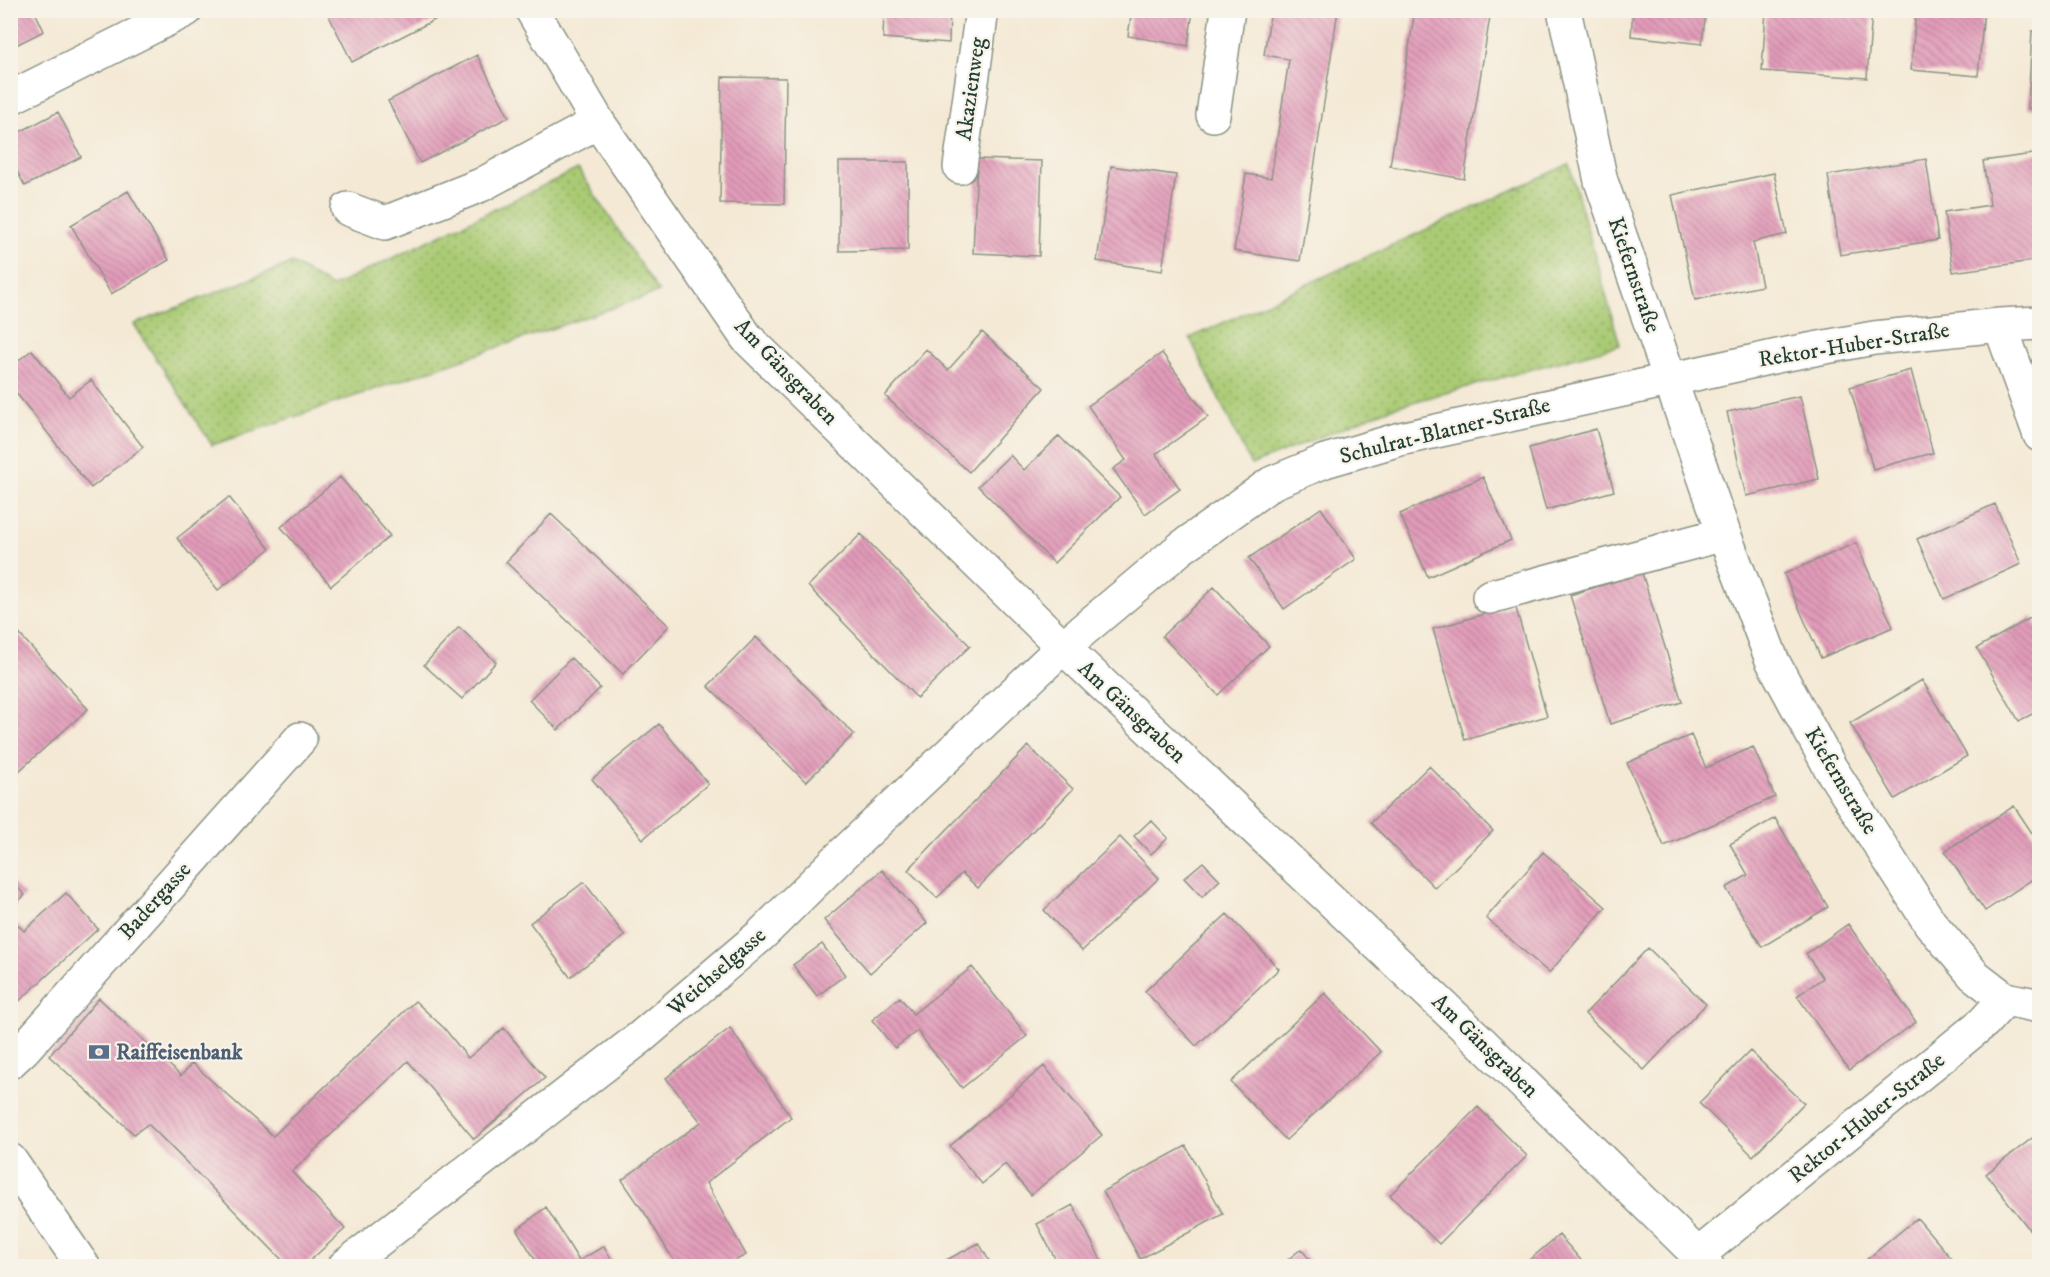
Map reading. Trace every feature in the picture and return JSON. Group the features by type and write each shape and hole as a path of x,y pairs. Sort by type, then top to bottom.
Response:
{"street":[{"path":"10,98 186,10"},
{"name":"Am Gänsgraben","path":"532,10 598,122 747,338 1063,647 1481,1041 1703,1261"},
{"name":"Akazienweg","path":"960,167 982,10"},
{"path":"1213,115 1228,10"},
{"name":"Kiefernstraße","path":"1564,10 1601,181 1724,534 1772,660 1831,769 1930,923 1974,975 2005,999"},
{"path":"348,209 385,223 481,185 598,122"},
{"name":"Rektor-Huber-Straße","path":"1670,379 1874,338 2040,323"},
{"path":"2000,325 2040,435"},
{"name":"Schulrat-Blatner-Straße","path":"1063,647 1181,548 1272,483 1324,462 1400,439 1670,379"},
{"path":"1489,597 1724,534"},
{"name":"Weichselgasse","path":"345,1266 641,1037 761,935 842,855 1063,647"},
{"name":"Badergasse","path":"10,1062 300,739"},
{"path":"2005,999 2040,1006"},
{"name":"Rektor-Huber-Straße","path":"1703,1261 1984,1022 2005,999"},
{"path":"10,1160 83,1266"}],"green space":[{"path":"1569,164 1620,345 1391,408 1251,465 1190,338"},
{"path":"578,169 659,292 212,445 134,324 292,263 332,287"}],"building":[{"path":"10,10 34,10 44,31 10,48"},
{"path":"326,10 454,10 352,62"},
{"path":"884,10 950,10 949,43 883,38"},
{"path":"1132,10 1193,10 1188,46 1128,36"},
{"path":"1271,10 1338,10 1300,261 1234,251 1246,174 1271,178 1289,59 1264,55"},
{"path":"1415,10 1491,10 1464,179 1390,166"},
{"path":"1633,10 1706,10 1702,44 1631,36"},
{"path":"1766,10 1872,12 1867,78 1762,71"},
{"path":"1916,10 1984,10 1978,76 1911,70"},
{"path":"2032,31 2040,32 2040,109 2028,108"},
{"path":"477,55 509,117 420,163 388,101"},
{"path":"722,77 786,78 784,204 720,203"},
{"path":"58,112 81,157 25,186 10,158 10,137"},
{"path":"2040,153 2040,260 1953,272 1944,212 1990,205 1983,161"},
{"path":"977,159 1042,161 1039,256 973,253"},
{"path":"1926,159 1938,240 1840,255 1828,175"},
{"path":"839,162 908,162 908,250 839,251"},
{"path":"1111,166 1176,175 1162,271 1097,261"},
{"path":"1774,173 1787,234 1753,242 1762,286 1695,300 1672,195"},
{"path":"128,191 169,260 111,294 71,225"},
{"path":"982,332 1044,388 969,472 885,396 926,349 948,370"},
{"path":"32,350 69,397 91,380 143,447 91,488 10,385 10,367"},
{"path":"1162,353 1208,417 1156,454 1180,489 1145,514 1113,469 1126,460 1088,406"},
{"path":"1911,370 1933,453 1873,469 1850,387"},
{"path":"1800,396 1819,479 1746,496 1727,412"},
{"path":"1596,429 1614,491 1546,510 1529,448"},
{"path":"1059,436 1120,497 1054,563 978,486 1010,455 1024,470"},
{"path":"340,477 390,536 331,586 281,527"},
{"path":"1483,477 1511,540 1428,577 1400,514"},
{"path":"229,497 270,549 218,590 177,538"},
{"path":"1995,504 2021,564 1944,599 1917,539"},
{"path":"1321,508 1356,559 1284,609 1249,558"},
{"path":"551,514 669,626 623,674 506,562"},
{"path":"861,534 970,646 917,698 808,586"},
{"path":"1856,543 1893,627 1821,658 1784,574"},
{"path":"1642,573 1682,702 1610,724 1570,595"},
{"path":"1214,587 1269,646 1218,695 1162,636"},
{"path":"1515,605 1547,716 1465,740 1433,629"},
{"path":"2032,617 2040,630 2040,710 2019,721 1977,648"},
{"path":"10,624 88,709 10,779"},
{"path":"459,627 496,662 462,699 424,665"},
{"path":"756,637 854,734 806,782 708,686"},
{"path":"571,658 600,688 558,730 529,700"},
{"path":"1922,680 1967,756 1895,799 1850,723"},
{"path":"659,724 708,784 643,839 592,779"},
{"path":"1691,735 1706,768 1753,747 1775,797 1664,846 1627,763"},
{"path":"1028,746 1073,789 978,888 962,873 937,898 908,870"},
{"path":"1429,766 1493,831 1435,888 1371,823"},
{"path":"2014,806 2040,845 2040,874 1985,911 1945,851"},
{"path":"1775,818 1828,907 1762,947 1726,888 1748,875 1730,844"},
{"path":"1151,820 1168,838 1151,854 1134,836"},
{"path":"1120,837 1159,878 1082,951 1044,910"},
{"path":"1543,852 1606,907 1549,973 1486,918"},
{"path":"1203,862 1220,880 1202,897 1184,878"},
{"path":"882,870 927,923 870,973 824,920"},
{"path":"10,880 25,895 10,909"},
{"path":"584,882 625,936 570,977 530,923"},
{"path":"66,893 98,929 17,1003 10,996 10,917 24,931"},
{"path":"1227,914 1279,969 1196,1046 1145,991"},
{"path":"1848,924 1916,1022 1849,1070 1797,996 1823,978 1806,954"},
{"path":"822,944 845,975 817,996 793,965"},
{"path":"1648,948 1706,1004 1644,1070 1585,1014"},
{"path":"972,967 1027,1036 962,1088 917,1031 895,1048 872,1020 900,997 913,1014"},
{"path":"1325,993 1381,1052 1286,1140 1231,1082"},
{"path":"99,998 181,1076 192,1063 273,1136 415,1001 444,1028 468,1058 504,1028 545,1078 474,1139 408,1061 292,1172 345,1229 304,1266 288,1266 148,1124 134,1134 49,1056"},
{"path":"730,1028 791,1117 706,1183 746,1255 725,1266 677,1266 622,1180 701,1122 666,1078"},
{"path":"1750,1051 1804,1103 1753,1156 1699,1103"},
{"path":"1044,1066 1102,1135 1031,1195 1005,1164 982,1184 950,1146"},
{"path":"1478,1107 1527,1156 1439,1244 1390,1195"},
{"path":"2040,1132 2040,1243 1986,1174"},
{"path":"1186,1146 1223,1214 1140,1259 1103,1191"},
{"path":"1073,1205 1104,1266 1059,1266 1037,1224"},
{"path":"546,1207 579,1261 604,1246 615,1266 539,1266 517,1230"},
{"path":"1917,1218 1958,1266 1859,1266"},
{"path":"1559,1235 1586,1266 1522,1266"},
{"path":"979,1243 992,1266 935,1266"},
{"path":"1301,1249 1315,1266 1280,1266"}],"place":[{"name":"Raiffeisenbank","path":"99,1052"}]}
